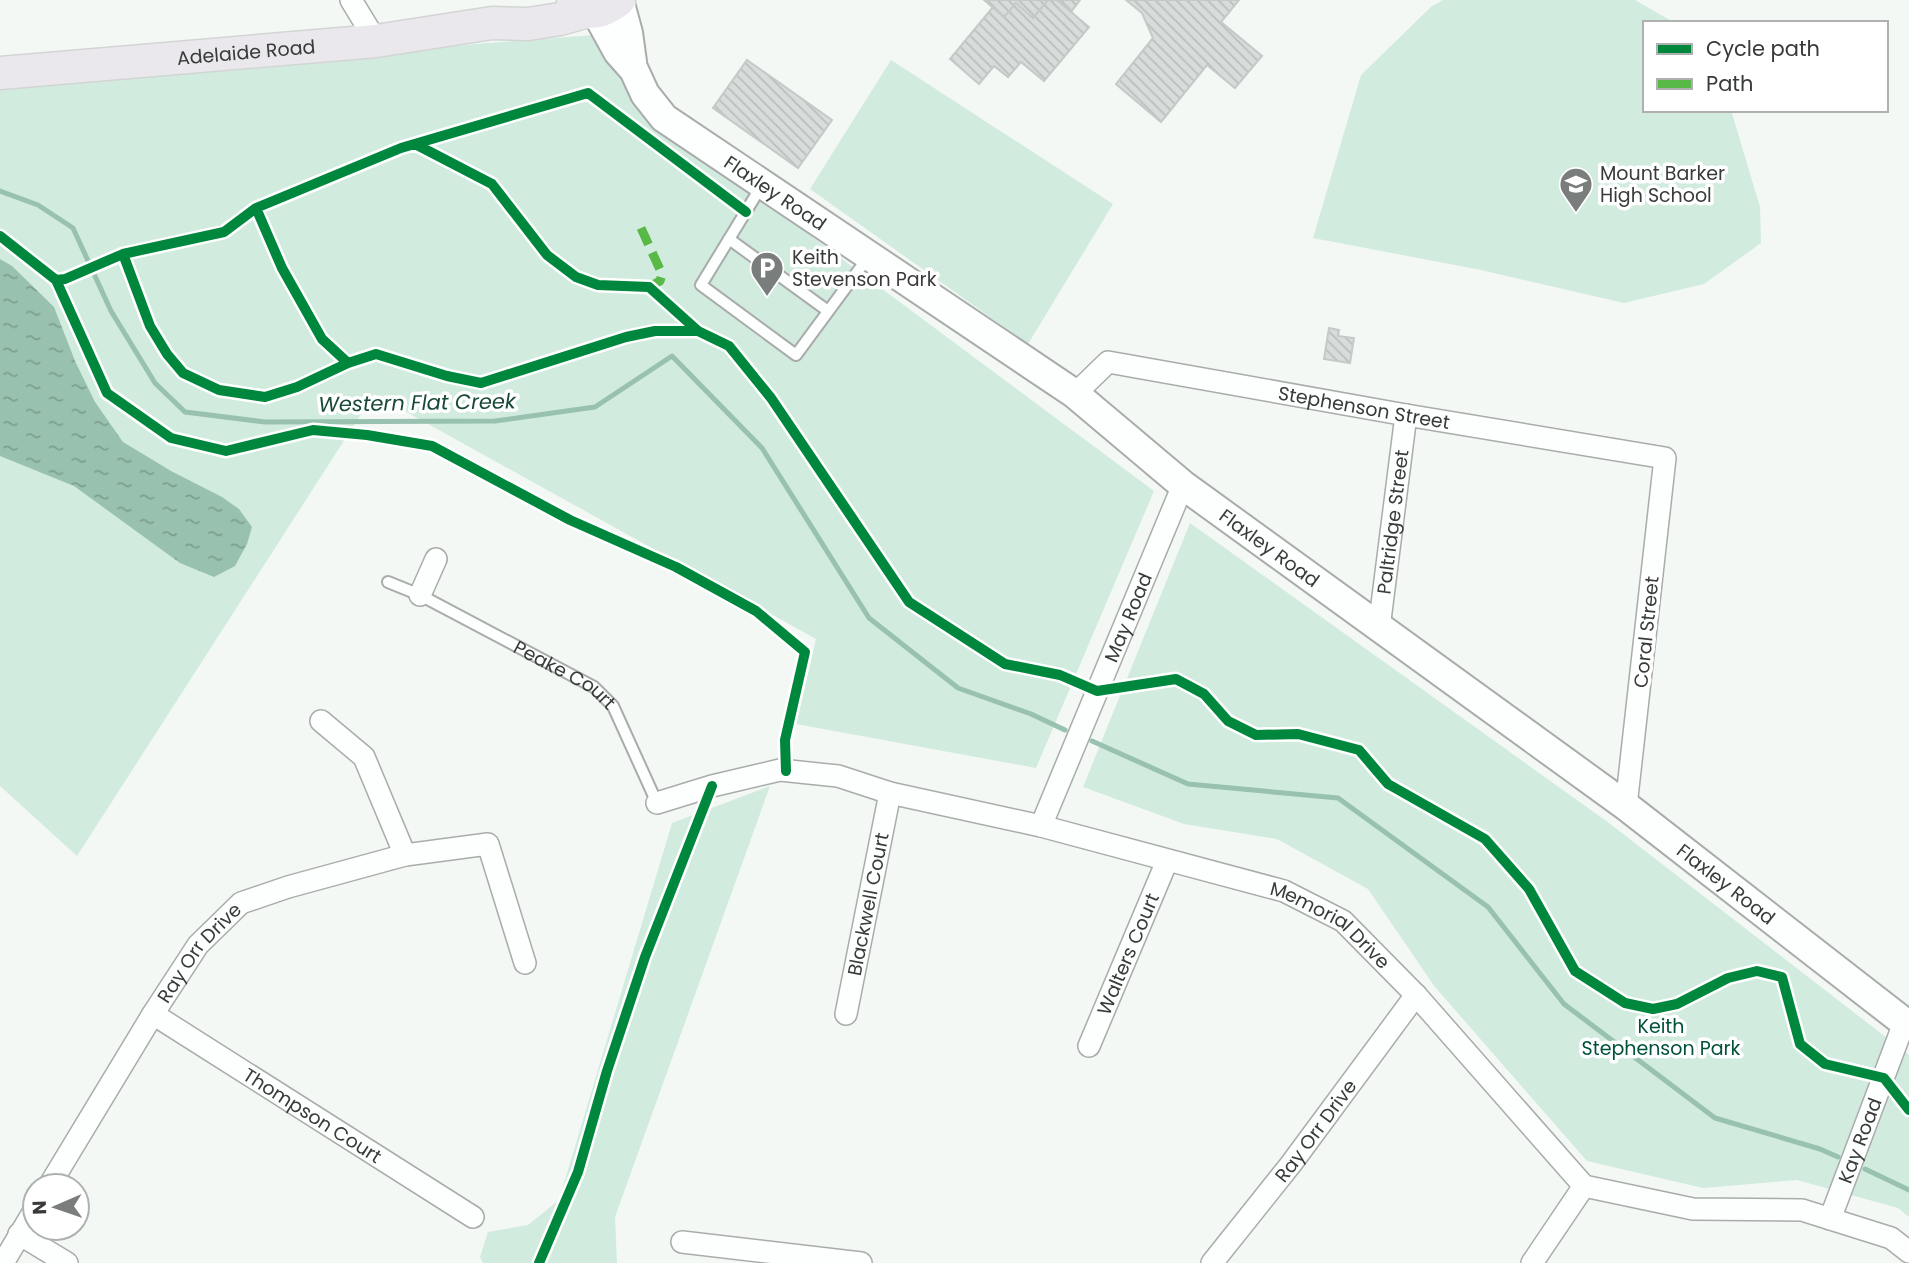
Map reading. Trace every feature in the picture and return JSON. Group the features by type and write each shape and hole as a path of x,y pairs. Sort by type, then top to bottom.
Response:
{"main road":[{"name":"Adelaide Road","path":"492,23 525,10 541,0"},
{"name":"Adelaide Road","path":"0,73 376,41 492,23 528,24 559,19 599,5"},
{"name":"Flaxley Road","path":"599,5 628,33 634,70 645,94 664,118 1075,394 1183,485 1626,806 1907,1024"}],"street":[{"path":"351,0 376,41"},
{"name":"Stephenson Street","path":"1075,394 1108,362 1665,458"},
{"name":"Paltridge Street","path":"1379,628 1406,415"},
{"name":"Coral Street","path":"1626,806 1665,458"},
{"name":"May Road","path":"1041,826 1183,485"},
{"path":"420,595 436,559"},
{"path":"321,721 364,757 405,855"},
{"name":"Memorial Drive","path":"657,803 712,786 780,770 838,776 890,793 1041,826 1284,891 1343,921 1416,995 1584,1186"},
{"name":"Blackwell Court","path":"846,1014 890,793"},
{"name":"Ray Orr Drive","path":"57,1172 198,945 241,904 288,887 405,855 488,844 526,963"},
{"name":"Walters Court","path":"1089,1046 1167,861"},
{"name":"Ray Orr Drive","path":"1212,1263 1291,1164 1416,995"},
{"name":"Thompson Court","path":"153,1014 473,1217"},
{"name":"Kay Road","path":"1830,1219 1907,1024"},
{"path":"1532,1263 1584,1186 1693,1209 1802,1210 1891,1238 1909,1252"},
{"path":"3,1263 21,1231"},
{"path":"19,1234 67,1263"},
{"path":"682,1242 861,1263"}],"lane":[{"path":"762,184 701,285 796,355 869,256"},
{"path":"729,239 828,311"},
{"name":"Peake Court","path":"388,582 420,595 594,687 613,706 657,803"}],"green space":[{"path":"1443,0 1635,0 1672,21 1643,21 1643,112 1732,112 1760,207 1761,243 1704,284 1624,303 1481,270 1313,238 1361,75 1432,6"},
{"path":"594,35 640,109 1154,491 1036,768 796,724 816,639 374,394 77,856 0,786 0,90"},
{"path":"891,60 1113,204 1028,344 810,189"},
{"name":"Keith Stephenson Park","path":"1190,523 1609,823 1909,1055 1909,1217 1898,1208 1797,1180 1703,1188 1587,1161 1435,987 1368,889 1277,839 1184,824 1083,787"},
{"path":"770,786 615,1217 617,1263 483,1263 480,1257 488,1232 528,1225 559,1200 672,823"}],"water":[{"path":"0,259 12,266 54,307 75,361 95,402 123,442 239,509 252,527 247,544 235,566 214,577 180,563 74,486 0,456"}],"building":[{"path":"984,0 1048,0 1033,18 1016,3 1004,17"},
{"path":"1048,0 1057,0 1089,27 1044,81 1021,62 1008,77 994,66 979,84 950,59 993,7 1004,17 1016,3 1033,18"},
{"path":"1057,0 1080,0 1071,12"},
{"path":"1126,0 1239,0 1221,22 1262,56 1235,88 1207,65 1161,122 1116,84 1153,38 1142,13"},
{"path":"747,60 832,120 798,168 713,108"},
{"path":"1329,328 1339,330 1338,336 1354,338 1350,363 1324,359"}],"waterway":[{"name":"Western Flat Creek","path":"0,191 38,205 73,228 111,311 155,383 185,412 265,422 495,421 595,407 672,356 762,448 869,618 958,688 1031,714 1065,730"},
{"name":"Western Flat Creek","path":"1092,741 1188,784 1338,798 1488,907 1564,1004 1715,1118 1820,1149 1838,1157"},
{"name":"Western Flat Creek","path":"1865,1169 1909,1190"}],"marked path":[{"path":"641,228 662,274 660,281 649,287"}],"cycle path":[{"path":"0,236 56,280 65,279 123,254 224,232 256,208 401,148 588,93 746,212"},
{"path":"415,144 492,184 547,255 576,277 598,285 649,287 698,331 729,346 771,398 909,602 1005,664 1060,675 1097,691 1176,679 1204,694 1228,721 1256,735 1298,734 1359,750 1388,784 1485,839 1529,889 1575,971 1625,1003 1653,1009 1677,1004 1728,978 1757,971 1782,977 1800,1044 1825,1064 1884,1078 1909,1110"},
{"path":"256,208 282,268 322,339 348,363"},
{"path":"123,254 150,326 167,354 183,373 219,390 265,397 297,387 348,363 376,354 447,376 481,383 626,337 655,331 698,331"},
{"path":"56,280 107,393 171,438 226,451 313,430 367,435 432,446 570,520 676,567 756,611 805,652 785,740 786,771"},
{"path":"539,1263 578,1172 607,1071 645,957 712,786"}],"place":[{"name":"Mount Barker High School","path":"1576,214"},
{"name":"Keith Stevenson Park","path":"767,298"}]}
